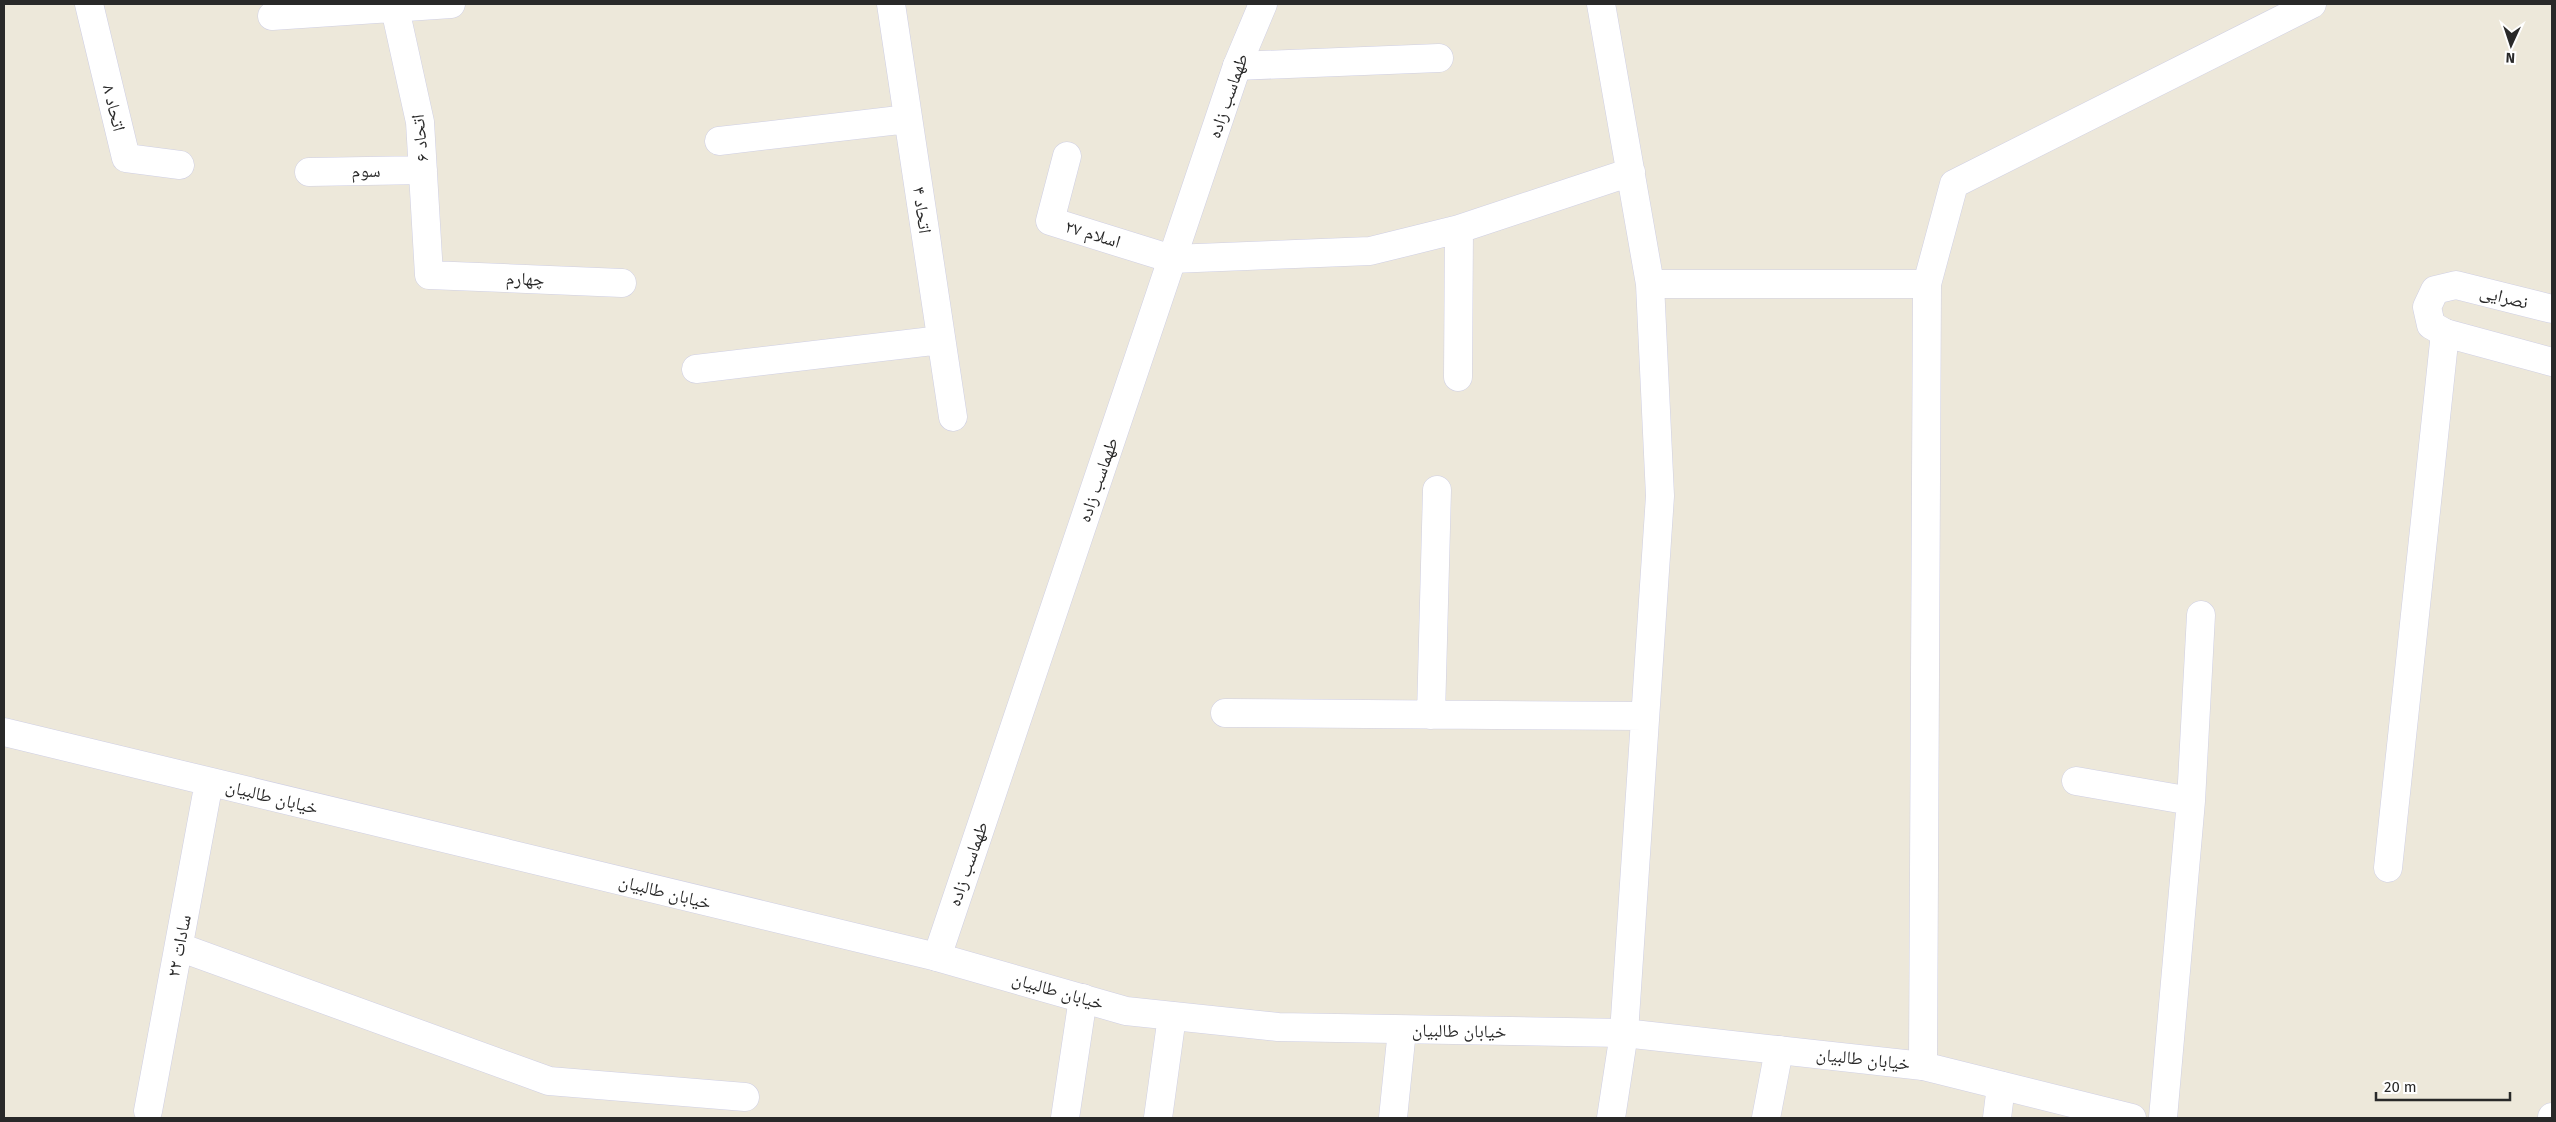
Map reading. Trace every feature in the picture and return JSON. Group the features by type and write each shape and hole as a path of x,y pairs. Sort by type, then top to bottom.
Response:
{"street":[{"name":"اتحاد ۸","path":"88,4 126,158 180,165"},
{"path":"272,16 395,6 451,4"},
{"name":"اتحاد ۴","path":"891,4 953,417"},
{"name":"طهماسب زاده","path":"937,958 1237,66 1262,4"},
{"path":"1601,4 1650,284 1660,496 1624,1033 1611,1118"},
{"path":"1923,1066 1928,284 1954,184 2312,4"},
{"name":"اتحاد ۶","path":"395,6 420,122 429,275"},
{"path":"1237,66 1439,58"},
{"path":"719,141 908,119"},
{"name":"اسلام ۲۷","path":"1067,156 1050,221 1172,259"},
{"name":"سوم","path":"309,172 423,170"},
{"path":"1172,259 1370,250 1459,229 1630,172"},
{"path":"1458,377 1459,229"},
{"name":"چهارم","path":"429,275 622,283"},
{"path":"1650,284 1928,284"},
{"name":"نصرایی","path":"2445,333 2431,325 2427,307 2436,290 2456,285 2552,309"},
{"path":"2388,868 2445,333 2552,362"},
{"path":"696,368 941,340"},
{"path":"1432,715 1437,490"},
{"path":"2163,1118 2191,800 2201,615"},
{"path":"1225,713 1645,716"},
{"name":"خیابان طالبیان","path":"4,732 937,958 1126,1011 1278,1028 1624,1033 1923,1066 2132,1118"},
{"path":"2076,781 2191,800"},
{"name":"سادات ۲۲","path":"148,1111 210,782"},
{"path":"178,947 549,1081 745,1097"},
{"path":"1065,1118 1082,998"},
{"path":"1158,1118 1172,1016"},
{"path":"1393,1118 1402,1030"},
{"path":"1766,1118 1779,1050"},
{"path":"1997,1118 2002,1086"}]}
